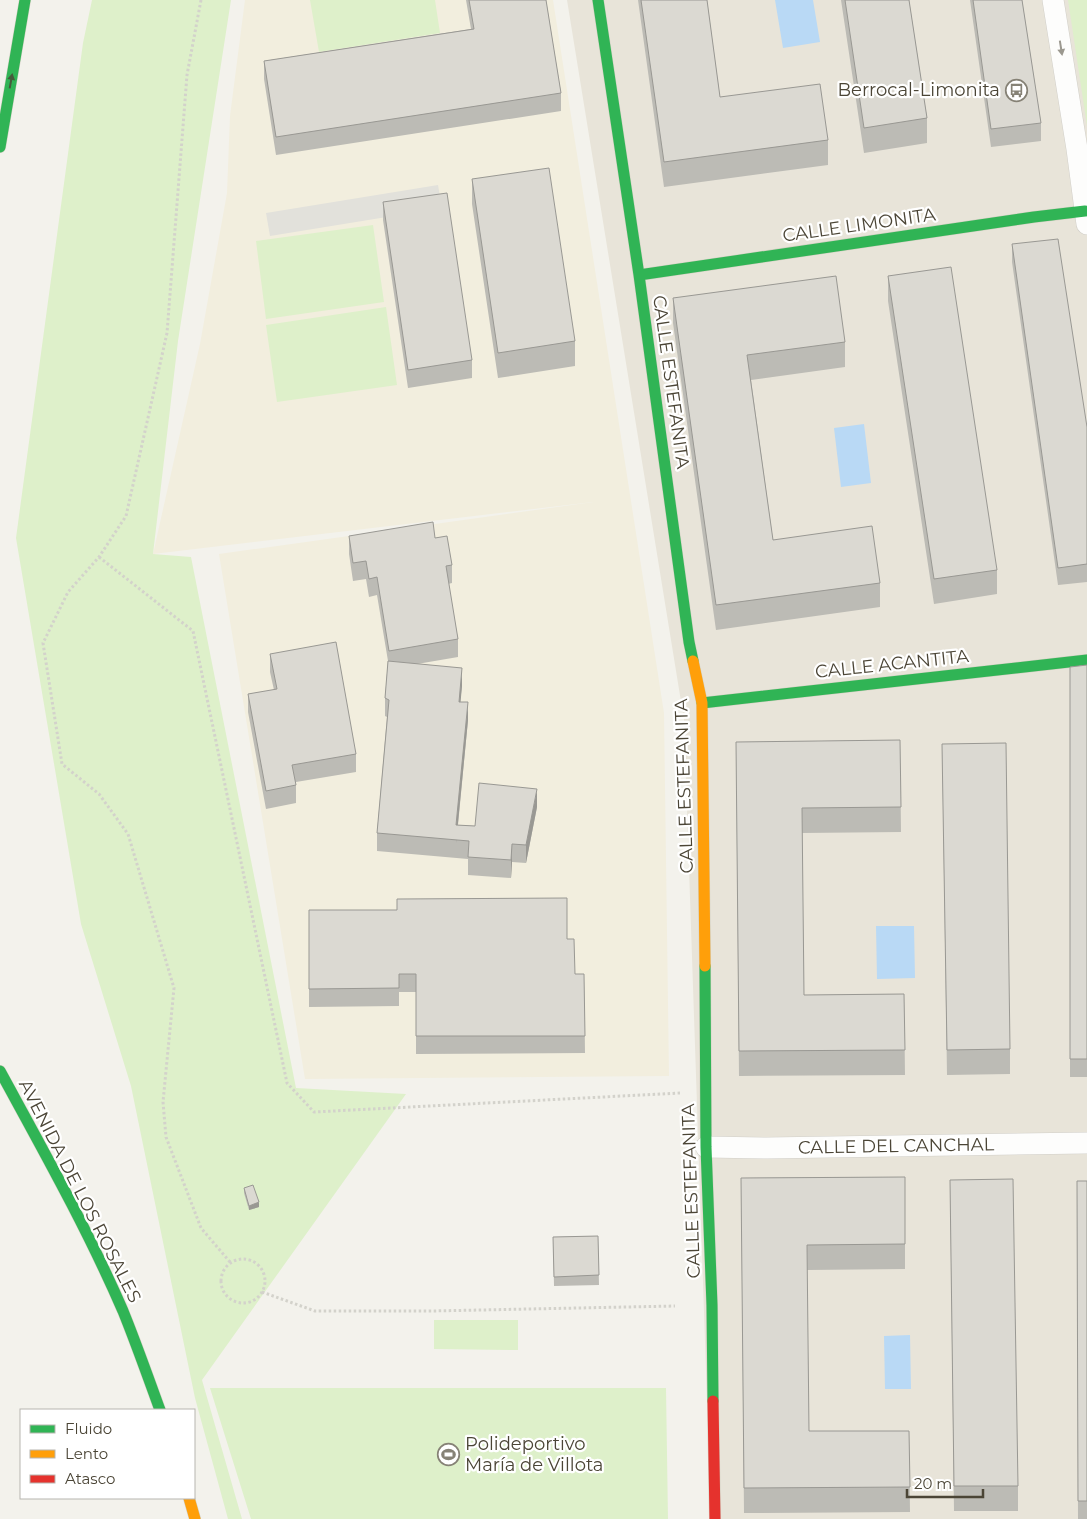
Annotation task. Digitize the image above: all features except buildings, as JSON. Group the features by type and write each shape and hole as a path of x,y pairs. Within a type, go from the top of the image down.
{"main road":[{"path":"0,147 25,0"},
{"name":"CALLE ESTEFANITA","path":"598,0 639,275 689,642 702,703 706,1147 712,1305 715,1519"},
{"name":"CALLE LIMONITA","path":"639,275 1034,217 1086,218"},
{"name":"CALLE ACANTITA","path":"702,703 1087,660"},
{"name":"AVENIDA DE LOS ROSALES","path":"0,1072 38,1139 93,1247 137,1345 160,1409"},
{"path":"189,1499 195,1519"}],"street":[{"path":"1053,0 1086,218"},
{"name":"CALLE DEL CANCHAL","path":"706,1147 767,1148 1087,1142"}],"path":[{"path":"200,0 187,75 166,333 126,516 99,556 68,592 43,643 62,764 99,794 128,834 174,988 163,1102 166,1138 201,1228 230,1262"},
{"path":"99,556 193,631 287,1083 314,1112 706,1092"},
{"path":"243,1258 256,1263 265,1276 262,1292 250,1302 238,1302 227,1296 221,1286 222,1273 230,1262 243,1258"},
{"path":"262,1292 316,1311 432,1311 675,1306"}],"shaded area":[{"path":"245,0 553,0 664,713 669,1076 305,1079 219,554 593,502 153,554 200,344 227,193 230,116"},
{"path":"567,0 1087,0 1087,1519 711,1519 684,720"},
{"path":"438,185 442,208 270,236 266,213"}],"green space":[{"path":"92,0 231,0 178,341 153,554 191,557 296,1088 406,1094 202,1380 242,1519 228,1519 195,1398 131,1086 81,924 16,538 83,43"},
{"path":"310,0 435,0 440,33 319,52"},
{"path":"1068,0 1087,0 1087,126"},
{"path":"373,225 384,302 266,319 256,241"},
{"path":"386,307 397,385 277,402 266,325"},
{"path":"434,1320 518,1320 518,1350 434,1349"},
{"name":"Polideportivo María de Villota","path":"210,1388 666,1388 668,1519 251,1519"}],"water":[{"path":"775,0 813,0 820,42 783,48"},
{"path":"864,424 871,483 841,487 834,428"},
{"path":"876,926 914,926 915,978 877,979"},
{"path":"910,1335 911,1389 885,1389 884,1336"}],"traffic: fast":[{"path":"0,147 25,0"},
{"path":"598,0 693,661"},
{"path":"639,275 1085,211"},
{"path":"702,703 1087,660"},
{"path":"705,966 706,1147 712,1305 713,1401"},
{"path":"0,1071 95,1250 128,1323 160,1409"}],"traffic: slow":[{"path":"693,661 702,703 705,966"},
{"path":"189,1499 195,1519"}],"traffic: jam":[{"path":"713,1401 715,1519"}],"place":[{"name":"Berrocal-Limonita","path":"1016,90"},
{"name":"Polideportivo María de Villota","path":"449,1454"}]}
